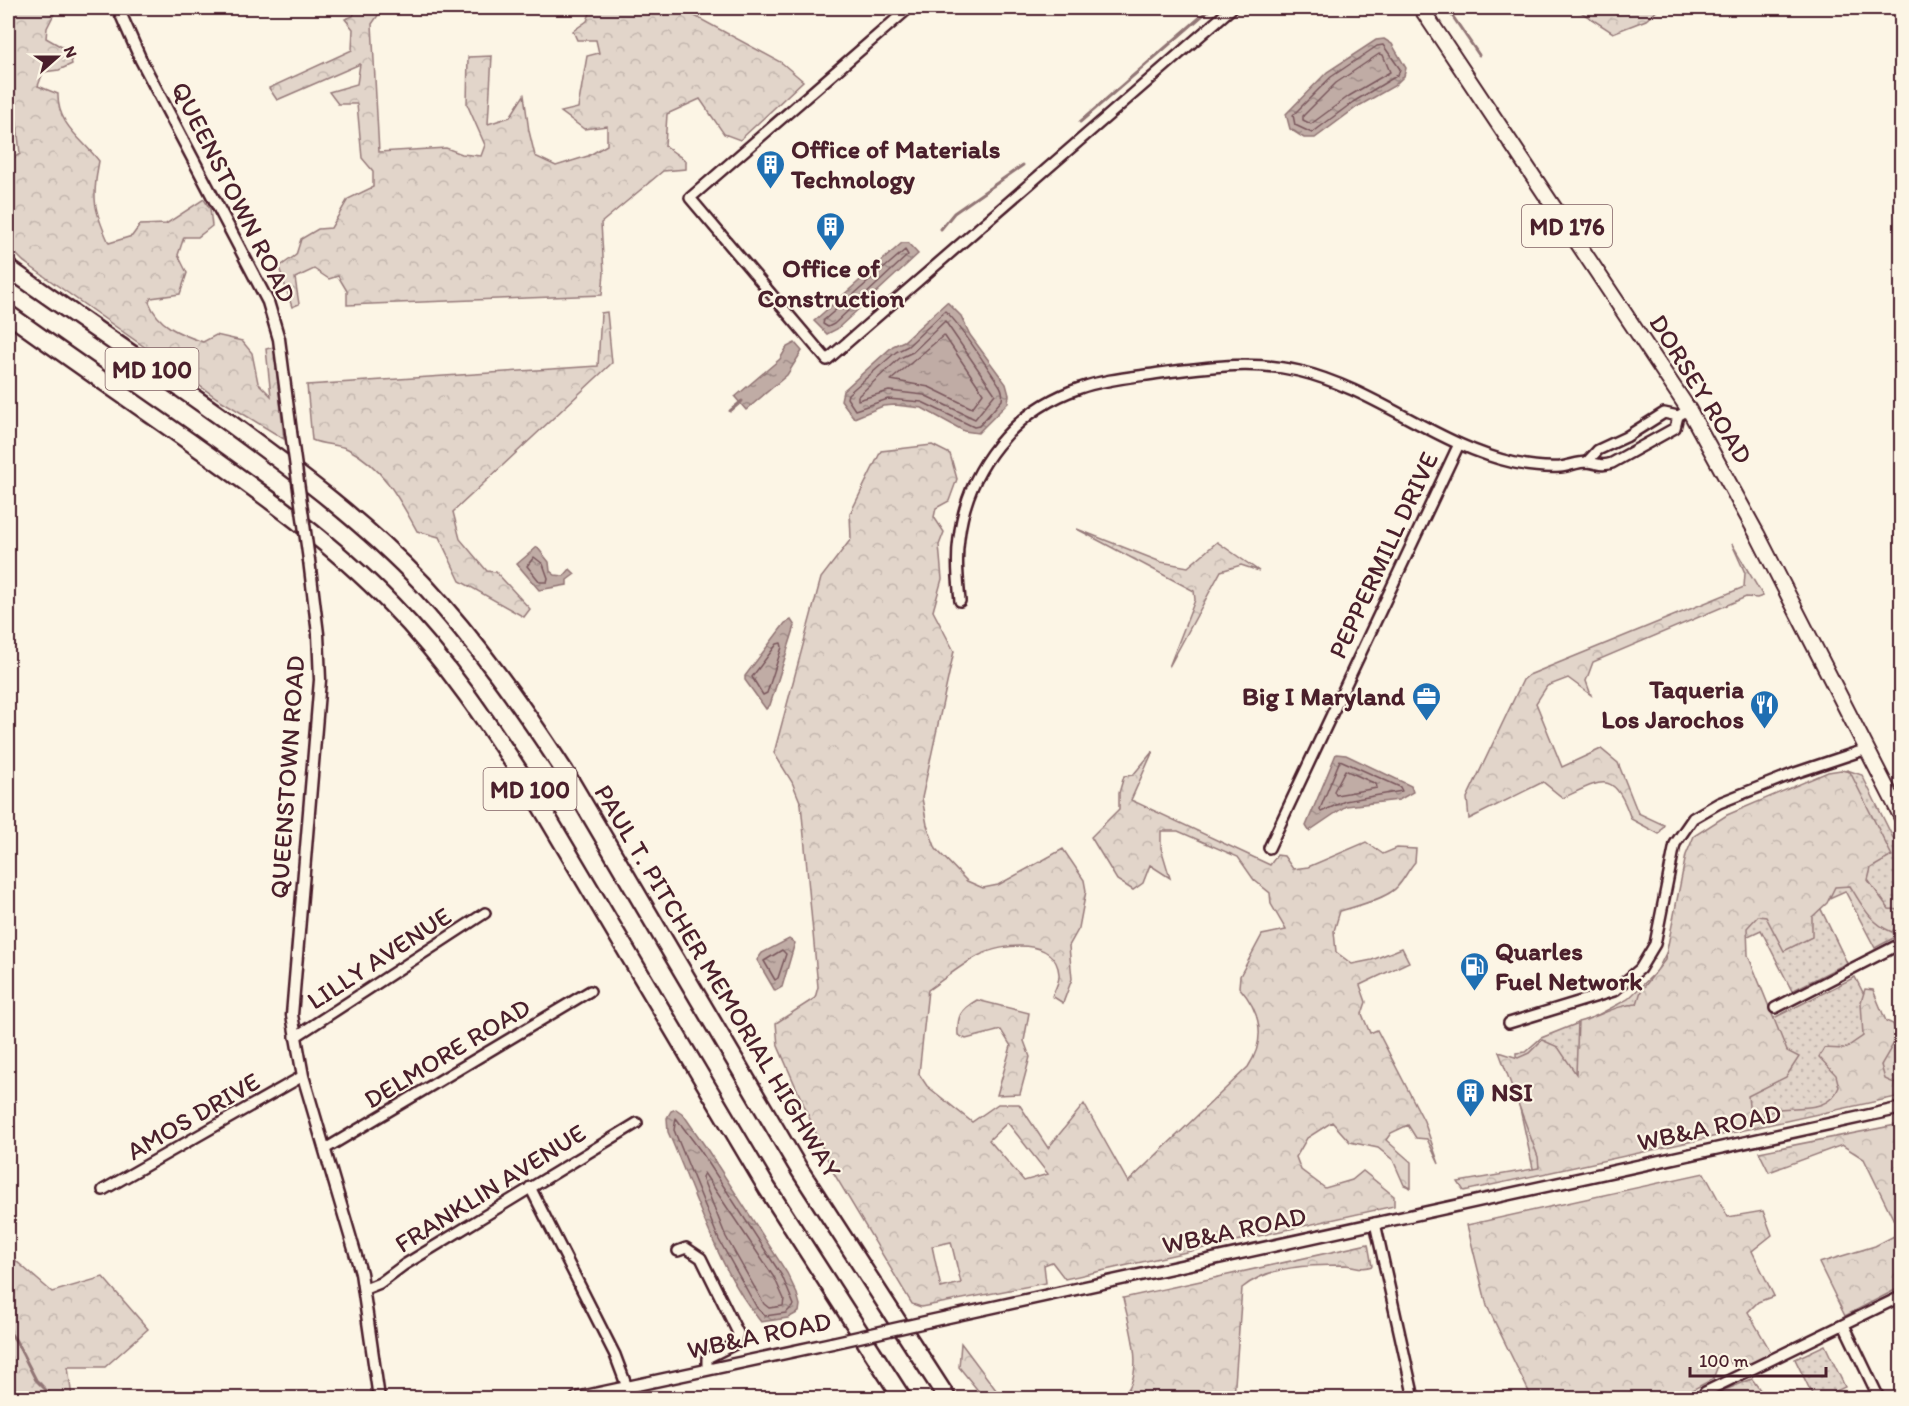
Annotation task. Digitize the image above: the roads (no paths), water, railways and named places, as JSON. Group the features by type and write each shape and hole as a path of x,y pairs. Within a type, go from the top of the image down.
{"highway":[{"name":"PAUL T. PITCHER MEMORIAL HIGHWAY","path":"8,268 221,417 336,504 379,541 459,624 509,689 565,772 799,1169 875,1290 947,1398"},
{"name":"MD 100","path":"8,314 261,492 306,527 391,603 429,645 484,717 533,793 767,1188 902,1398"}],"main road":[{"name":"DORSEY ROAD","path":"1421,8 1683,413 1752,525 1902,818"}],"street":[{"name":"QUEENSTOWN ROAD","path":"118,8 141,60 268,302 279,339 318,634 320,680 292,995 295,1038 303,1076 365,1289 379,1398"},
{"path":"909,8 690,198 827,360 1232,8"},
{"path":"960,601 957,553 961,523 972,490 985,462 1005,435 1032,412 1082,387 1220,365 1253,365 1288,369 1345,388 1459,444 1489,456 1526,465 1559,467 1587,462 1602,467 1624,459 1675,428 1683,413 1664,413 1626,437 1598,450 1587,462"},
{"name":"PEPPERMILL DRIVE","path":"1269,848 1459,444"},
{"path":"1509,1023 1614,991 1640,969 1655,944 1674,846 1693,818 1719,803 1784,777 1867,749"},
{"name":"LILLY AVENUE","path":"295,1038 486,913"},
{"path":"1775,1008 1902,943"},
{"name":"DELMORE ROAD","path":"325,1149 590,991"},
{"name":"AMOS DRIVE","path":"102,1190 303,1076"},
{"name":"WB&A ROAD","path":"576,1398 1902,1108"},
{"name":"FRANKLIN AVENUE","path":"365,1289 380,1283 530,1187 637,1123"},
{"path":"530,1187 615,1355 627,1387"},
{"path":"1375,1223 1414,1398"},
{"path":"678,1251 686,1248 701,1258 738,1334 735,1344 706,1358 706,1369"},
{"path":"1705,1392 1902,1296"},
{"path":"1844,1325 1879,1398"}],"water":[{"path":"1384,39 1392,44 1406,68 1404,76 1394,86 1357,107 1315,138 1304,138 1290,129 1286,114 1327,72 1376,40"},
{"path":"902,243 908,243 918,254 837,329 827,334 814,321"},
{"path":"947,302 961,316 970,335 1006,384 1009,395 1008,403 978,433 964,431 922,408 883,406 854,418 841,400 843,391"},
{"path":"795,343 802,351 787,375 746,410 735,397 780,359 787,347"},
{"path":"537,547 549,562 550,571 555,575 564,576 570,569 575,574 567,580 567,585 539,590 517,564"},
{"path":"791,620 795,626 770,705 766,709 745,680 745,676 785,623"},
{"path":"1336,754 1346,755 1411,786 1413,792 1399,800 1346,806 1309,831 1306,826"},
{"path":"789,939 795,943 782,987 775,991 757,960 762,953"},
{"path":"676,1109 683,1114 705,1146 787,1273 797,1294 799,1312 788,1318 761,1322 732,1279 708,1230 668,1132 667,1118 671,1111"}],"waterway":[{"path":"1080,122 1211,8"},
{"path":"1447,8 1479,55"},
{"path":"941,229 954,213 1023,165"},
{"path":"730,411 742,401"},
{"path":"8,1330 36,1380 54,1398"}],"place":[{"name":"Office of Materials Technology","path":"770,190"},
{"name":"Office of Construction","path":"831,252"},
{"name":"Big I Maryland","path":"1426,722"},
{"name":"Taqueria Los Jarochos","path":"1765,730"},
{"name":"Quarles Fuel Network","path":"1474,992"},
{"name":"NSI","path":"1470,1118"}]}
